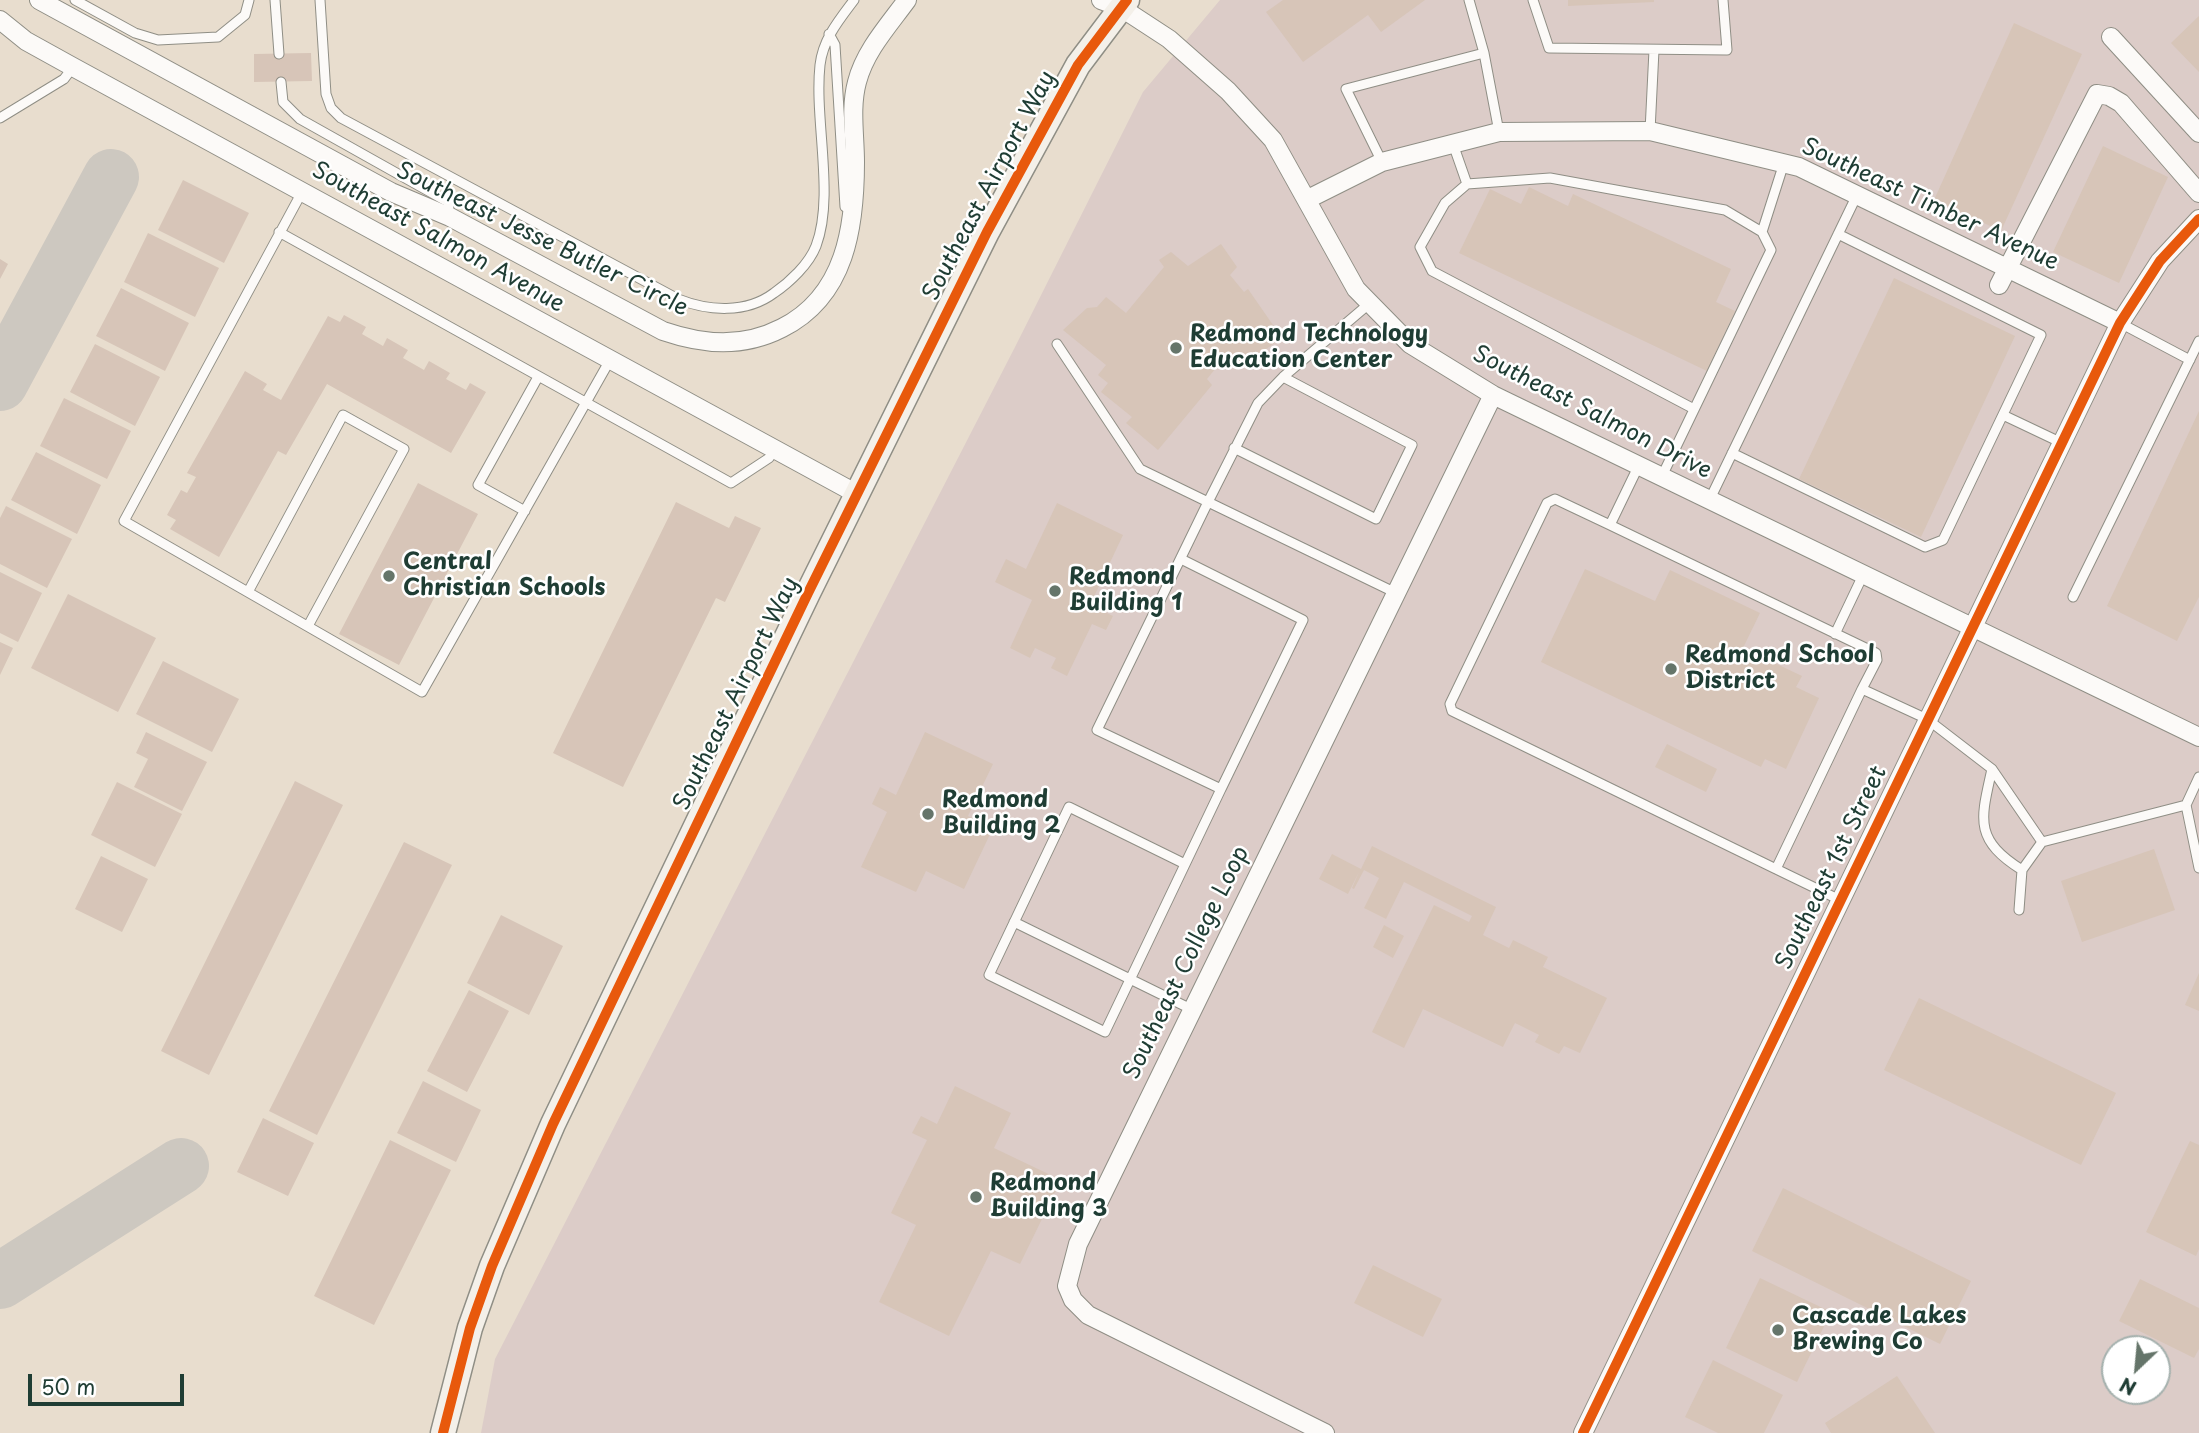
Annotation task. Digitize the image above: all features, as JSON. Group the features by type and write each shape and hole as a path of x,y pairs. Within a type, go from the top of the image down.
{"main road":[{"name":"Southeast Airport Way","path":"443,1433 470,1328 492,1266 548,1135 856,494 1011,186 1116,2"}],"street":[{"name":"Southeast Jesse Butler Circle","path":"39,0 379,186 450,217 663,331 692,340 721,344 756,339 773,333 811,307 841,264 852,220 853,105 857,80 867,55 907,0"},
{"name":"Southeast Salmon Drive","path":"1116,2 1169,39 1228,91 1273,140 1308,199 1324,236 1356,289 1409,344 1493,395 1973,625 2199,737"},
{"name":"Southeast Salmon Avenue","path":"0,20 26,41 856,494"},
{"path":"2111,37 2199,133"},
{"path":"1999,285 2097,94 2121,103 2199,193"},
{"name":"Southeast Timber Avenue","path":"1308,199 1382,162 1499,132 1650,131 1799,167 2120,323"},
{"name":"Southeast 1st Street","path":"1589,1431 1840,900 2120,323 2160,261 2199,219"},
{"name":"Southeast College Loop","path":"1325,1433 1088,1315 1073,1300 1067,1286 1078,1244 1493,395"}],"lane":[{"path":"75,0 135,33 158,40 218,37 245,15 250,0"},
{"path":"275,0 279,54"},
{"path":"320,0 326,94 331,108 341,118 667,293 702,308 748,306 769,297 787,284 816,248 823,212 818,125 820,63 829,34 854,0"},
{"path":"1469,0 1484,53 1499,132"},
{"path":"1533,0 1549,48 1727,50 1723,0"},
{"path":"829,34 835,45 846,213 852,220"},
{"path":"1650,131 1654,50"},
{"path":"1382,162 1346,89 1484,53"},
{"path":"0,105 3,116 64,79 73,67"},
{"path":"281,82 284,102 300,119 448,202 450,217"},
{"path":"1452,144 1467,184"},
{"path":"1762,232 1784,163"},
{"path":"1662,476 1771,250 1762,232 1725,211 1550,178 1467,184 1445,203 1420,247 1432,271 1694,409"},
{"path":"302,192 124,521 422,692 610,360"},
{"path":"1710,499 1857,195"},
{"path":"279,232 586,405 732,483 769,458 775,449"},
{"path":"1732,453 1925,547 1943,540 2041,335 1838,234"},
{"path":"1221,789 1097,730 1258,403 1283,377 1370,303"},
{"path":"2120,323 2190,360"},
{"path":"2073,597 2199,341"},
{"path":"1058,344 1140,469 1395,593"},
{"path":"525,510 478,485 538,377"},
{"path":"1234,448 1376,520 1412,445 1283,377"},
{"path":"248,592 343,415 404,449 308,626"},
{"path":"2003,415 2062,443"},
{"path":"1610,525 1639,465"},
{"path":"1776,869 1877,660 1876,653 1555,499 1547,503 1450,704 1452,711 1776,869 1840,900"},
{"path":"1181,559 1303,620 1105,1032 989,975 1069,807 1185,864"},
{"path":"1835,634 1864,573"},
{"path":"1862,689 1927,719 1992,769 2042,842"},
{"path":"1992,769 1981,820 1998,855 2022,870"},
{"path":"2199,777 2186,805 2199,868"},
{"path":"2019,910 2022,870 2042,842 2186,805"},
{"path":"1014,922 1191,1009"}],"shaded area":[{"path":"1220,0 2199,0 2199,1433 481,1433 495,1359 1014,349 1143,92"}],"building":[{"path":"1283,0 1425,0 1381,32 1368,15 1303,62 1266,12"},
{"path":"1568,0 1654,0 1654,2 1568,6"},
{"path":"2199,16 2199,72 2171,43"},
{"path":"2014,23 2082,54 2001,231 1934,200"},
{"path":"311,53 312,81 254,82 254,54"},
{"path":"2103,146 2168,177 2119,283 2053,252"},
{"path":"183,180 249,213 224,263 158,230"},
{"path":"1529,187 1568,206 1573,194 1731,269 1716,302 1735,311 1707,371 1459,253 1490,189 1521,204"},
{"path":"148,233 219,268 195,317 124,282"},
{"name":"Redmond Technology Education Center","path":"1221,244 1237,267 1230,275 1244,292 1248,289 1282,338 1237,369 1224,358 1207,379 1212,385 1158,450 1126,423 1132,417 1101,392 1108,383 1098,375 1106,365 1063,330 1087,308 1097,307 1106,297 1126,313 1164,267 1159,260 1171,252 1188,266"},
{"path":"0,259 8,264 0,279"},
{"path":"1894,278 2015,336 1921,537 1799,479"},
{"path":"121,288 189,323 165,371 96,336"},
{"path":"344,315 366,327 362,334 383,346 387,338 408,350 403,358 424,370 429,361 450,373 446,379 466,390 470,383 486,392 451,453 327,384 286,455 278,451 219,557 170,529 176,520 167,515 181,490 187,493 196,477 187,473 245,371 267,384 263,390 281,400 328,316 340,322"},
{"path":"95,344 160,377 135,426 70,392"},
{"path":"64,398 131,431 107,479 40,446"},
{"path":"2199,411 2199,597 2177,641 2107,606"},
{"path":"36,452 101,485 77,534 11,500"},
{"path":"418,483 478,514 399,665 339,634"},
{"path":"676,502 729,528 735,516 761,528 725,602 716,598 623,787 553,753"},
{"name":"Redmond Building 1","path":"1057,503 1123,535 1090,605 1113,616 1106,630 1092,624 1067,676 1051,668 1056,658 1035,648 1030,658 1010,648 1032,600 995,582 1006,559 1026,569"},
{"path":"6,506 72,539 47,588 0,564 0,518"},
{"name":"Redmond School District","path":"1585,569 1655,601 1670,570 1760,613 1743,648 1802,676 1796,687 1819,698 1786,769 1765,759 1761,767 1541,662"},
{"path":"0,572 42,593 18,642 0,633"},
{"path":"68,594 156,638 118,712 31,668"},
{"path":"0,642 13,648 0,675"},
{"path":"163,661 239,699 212,752 136,714"},
{"path":"146,732 207,762 182,811 134,787 148,759 136,753"},
{"name":"Redmond Building 2","path":"925,732 993,764 968,816 993,828 964,889 926,871 916,892 861,867 887,812 872,804 880,787 896,795"},
{"path":"1667,744 1717,769 1706,792 1655,767"},
{"path":"295,781 343,805 209,1075 161,1051"},
{"path":"117,782 182,814 155,867 91,835"},
{"path":"404,842 452,865 317,1135 269,1111"},
{"path":"1372,846 1496,907 1483,935 1509,948 1513,940 1548,957 1543,967 1607,998 1580,1053 1564,1046 1559,1054 1535,1042 1539,1035 1515,1023 1503,1047 1423,1009 1404,1048 1372,1032 1434,905 1469,922 1472,916 1404,882 1386,919 1364,908 1379,878 1364,870 1354,889 1352,888 1359,872 1348,894 1319,879 1332,854 1361,869"},
{"path":"2154,849 2175,910 2082,942 2061,881"},
{"path":"101,856 148,879 122,932 75,909"},
{"path":"501,915 563,946 529,1015 467,983"},
{"path":"1384,925 1404,936 1393,958 1373,947"},
{"path":"2199,973 2199,1011 2185,1005"},
{"path":"469,990 509,1011 467,1092 427,1071"},
{"path":"1919,998 2116,1093 2081,1165 1884,1070"},
{"path":"423,1081 481,1110 456,1162 397,1133"},
{"name":"Redmond Building 3","path":"955,1086 1011,1113 994,1148 1061,1180 1020,1264 991,1251 949,1336 879,1302 916,1225 891,1213 927,1140 912,1133 921,1116 937,1124"},
{"path":"263,1118 314,1143 288,1196 237,1172"},
{"path":"390,1140 451,1170 374,1325 314,1296"},
{"path":"2190,1141 2199,1145 2199,1249 2196,1256 2146,1232"},
{"path":"1783,1188 1971,1281 1940,1344 1752,1251"},
{"path":"1373,1265 1442,1299 1423,1337 1354,1303"},
{"name":"Cascade Lakes Brewing Co","path":"1760,1278 1831,1312 1797,1382 1726,1348"},
{"path":"2140,1279 2199,1308 2199,1349 2194,1358 2171,1347 2171,1335 2147,1335 2119,1321"},
{"path":"1713,1360 1783,1395 1764,1433 1718,1433 1685,1417"},
{"path":"1897,1376 1935,1433 1831,1433 1825,1423"}],"taxiway":[{"path":"0,383 111,177"},
{"path":"0,1281 181,1166"}],"cycle path":[{"path":"443,1433 470,1328 492,1266 553,1124 808,593 987,232 1078,65 1127,0"},
{"path":"1583,1433 2120,323 2160,261 2199,219"}],"place":[{"name":"Redmond Technology Education Center","path":"1176,348"},
{"name":"Central Christian Schools","path":"389,576"},
{"name":"Redmond Building 1","path":"1055,591"},
{"name":"Redmond School District","path":"1671,669"},
{"name":"Redmond Building 2","path":"928,814"},
{"name":"Redmond Building 3","path":"976,1197"},
{"name":"Cascade Lakes Brewing Co","path":"1778,1330"}]}
